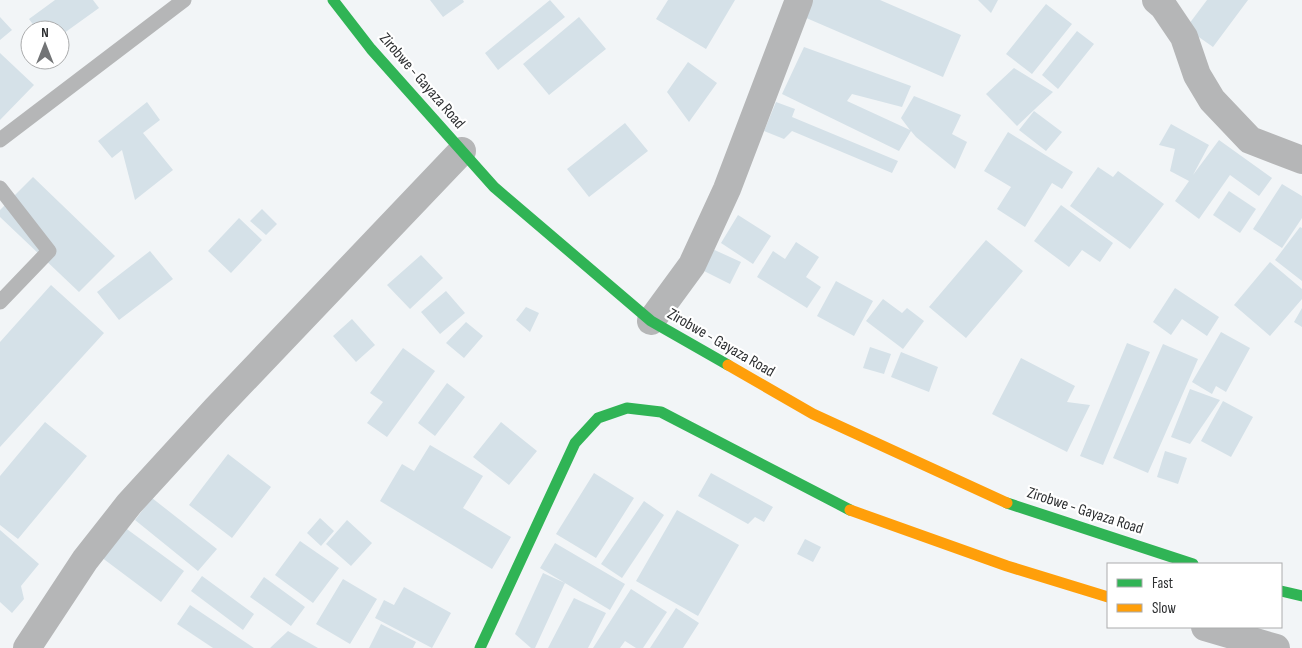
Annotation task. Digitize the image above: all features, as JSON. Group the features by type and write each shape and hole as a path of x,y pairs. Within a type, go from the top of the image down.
{"street":[{"name":"Zirobwe - Gayaza Road","path":"333,0 372,49 494,186 651,321 813,414 998,500 1190,563"},
{"path":"651,321 692,265 727,189 799,0"},
{"path":"1156,0 1163,6 1184,37 1197,75 1212,100 1250,140 1302,160"},
{"path":"27,648 85,560 129,504 216,409 462,151"},
{"path":"480,648 575,443 598,418 627,408 661,412 856,513 1008,566 1107,597"},
{"path":"1282,591 1302,596"},
{"path":"1208,628 1276,648"}],"lane":[{"path":"0,140 184,0"},
{"path":"0,188 49,251 0,302"}],"building":[{"path":"55,0 93,0 99,8 70,29 70,20 29,19"},
{"path":"430,0 463,0 464,2 443,17"},
{"path":"550,0 565,17 498,70 485,53"},
{"path":"668,0 735,0 706,49 656,19"},
{"path":"811,0 880,0 961,35 943,77 804,17"},
{"path":"978,0 998,0 991,13"},
{"path":"1207,0 1248,0 1213,47 1186,28"},
{"path":"1046,4 1072,24 1032,74 1006,54"},
{"path":"0,17 12,30 0,40"},
{"path":"579,17 606,49 549,95 523,64"},
{"path":"1077,31 1094,44 1058,89 1042,75"},
{"path":"804,47 911,86 902,107 852,94 847,101 910,130 901,118 914,96 961,115 952,134 967,142 955,169 911,131 899,151 782,94"},
{"path":"0,53 34,85 0,120"},
{"path":"688,62 717,83 689,122 667,92"},
{"path":"1014,68 1053,92 1017,126 986,94"},
{"path":"147,102 160,120 143,133 173,170 135,200 122,150 112,158 98,141"},
{"path":"776,102 795,109 792,117 898,161 892,173 792,131 784,139 764,131"},
{"path":"1034,111 1062,132 1046,151 1019,130"},
{"path":"625,123 648,151 589,197 567,169"},
{"path":"1171,124 1209,145 1193,175 1219,140 1272,178 1259,196 1230,175 1199,219 1175,201 1189,181 1170,171 1175,149 1159,145"},
{"path":"1008,132 1073,172 1062,189 1052,183 1025,227 997,209 1011,187 984,171"},
{"path":"1098,167 1113,177 1118,171 1164,204 1130,249 1070,206"},
{"path":"33,177 115,256 79,292 0,217 0,210"},
{"path":"1282,184 1302,196 1302,218 1282,248 1253,229"},
{"path":"1229,191 1256,209 1240,233 1213,215"},
{"path":"1061,205 1113,243 1100,262 1082,250 1069,267 1034,241"},
{"path":"262,209 277,224 266,235 250,221"},
{"path":"738,215 771,236 753,264 721,243"},
{"path":"239,218 262,240 231,273 208,251"},
{"path":"1300,227 1302,228 1302,281 1275,260"},
{"path":"986,240 1023,271 966,338 929,307"},
{"path":"796,242 819,257 806,277 821,287 807,308 757,277 773,251 785,259"},
{"path":"708,247 741,262 730,284 698,268"},
{"path":"150,251 173,279 119,320 97,292"},
{"path":"421,255 443,278 410,309 387,285"},
{"path":"1270,262 1302,289 1302,299 1270,336 1234,305"},
{"path":"836,281 873,301 854,336 817,316"},
{"path":"51,285 104,333 0,447 0,342"},
{"path":"1175,288 1219,317 1207,336 1182,319 1171,335 1153,322"},
{"path":"446,291 465,313 440,334 421,312"},
{"path":"883,299 902,313 907,308 924,321 903,349 866,321"},
{"path":"526,307 539,313 530,332 516,320"},
{"path":"1302,308 1302,327 1294,322"},
{"path":"352,319 375,345 356,362 333,336"},
{"path":"466,322 483,336 464,358 446,343"},
{"path":"1221,332 1250,348 1226,392 1216,386 1212,394 1192,382"},
{"path":"1127,343 1150,352 1103,465 1080,456"},
{"path":"1163,344 1198,359 1148,473 1113,458"},
{"path":"870,347 891,354 884,374 863,368"},
{"path":"403,348 435,371 387,437 367,423 383,402 370,393"},
{"path":"901,352 938,367 929,392 891,377"},
{"path":"1021,358 1075,386 1067,402 1090,405 1067,452 992,414"},
{"path":"447,383 465,397 435,436 418,423"},
{"path":"1190,389 1220,400 1190,444 1171,437"},
{"path":"1223,401 1253,417 1231,457 1201,441"},
{"path":"45,422 87,456 18,539 0,525 0,476"},
{"path":"501,422 537,451 509,485 473,457"},
{"path":"430,445 483,476 463,508 511,537 492,569 380,501 402,464 414,471"},
{"path":"1165,451 1187,458 1178,484 1157,477"},
{"path":"228,454 271,487 232,538 189,505"},
{"path":"594,473 634,498 596,558 556,534"},
{"path":"711,473 773,507 764,522 755,517 748,524 698,496"},
{"path":"152,498 217,549 198,571 135,520"},
{"path":"644,501 664,515 622,578 601,564"},
{"path":"677,510 739,545 698,616 636,581"},
{"path":"320,518 334,531 321,546 307,533"},
{"path":"347,520 372,543 351,566 326,544"},
{"path":"120,524 184,571 161,602 97,554"},
{"path":"0,530 39,564 21,586 24,599 12,613 0,602"},
{"path":"805,539 821,547 813,562 797,554"},
{"path":"300,541 339,568 313,603 275,575"},
{"path":"555,543 625,584 610,610 540,568"},
{"path":"543,573 565,583 535,648 531,648 515,634"},
{"path":"202,576 254,614 243,630 191,591"},
{"path":"264,577 305,607 291,626 250,597"},
{"path":"343,579 377,599 350,644 316,624"},
{"path":"404,587 451,613 432,648 375,618 384,600 394,605"},
{"path":"631,589 667,612 643,648 636,648 625,641 620,648 593,648"},
{"path":"574,598 606,613 588,648 548,648"},
{"path":"190,605 254,648 213,648 177,624"},
{"path":"676,608 699,623 683,648 650,648"},
{"path":"381,624 416,642 413,648 369,648"},
{"path":"288,631 318,648 270,648"}],"traffic: fast":[{"path":"333,0 371,49 494,187 651,321 728,365"},
{"path":"480,648 575,443 598,418 627,408 661,412 850,510"},
{"path":"1007,503 1190,563"},
{"path":"1282,591 1302,596"}],"traffic: slow":[{"path":"728,365 813,414 1007,503"},
{"path":"850,510 1007,566 1107,597"}]}
